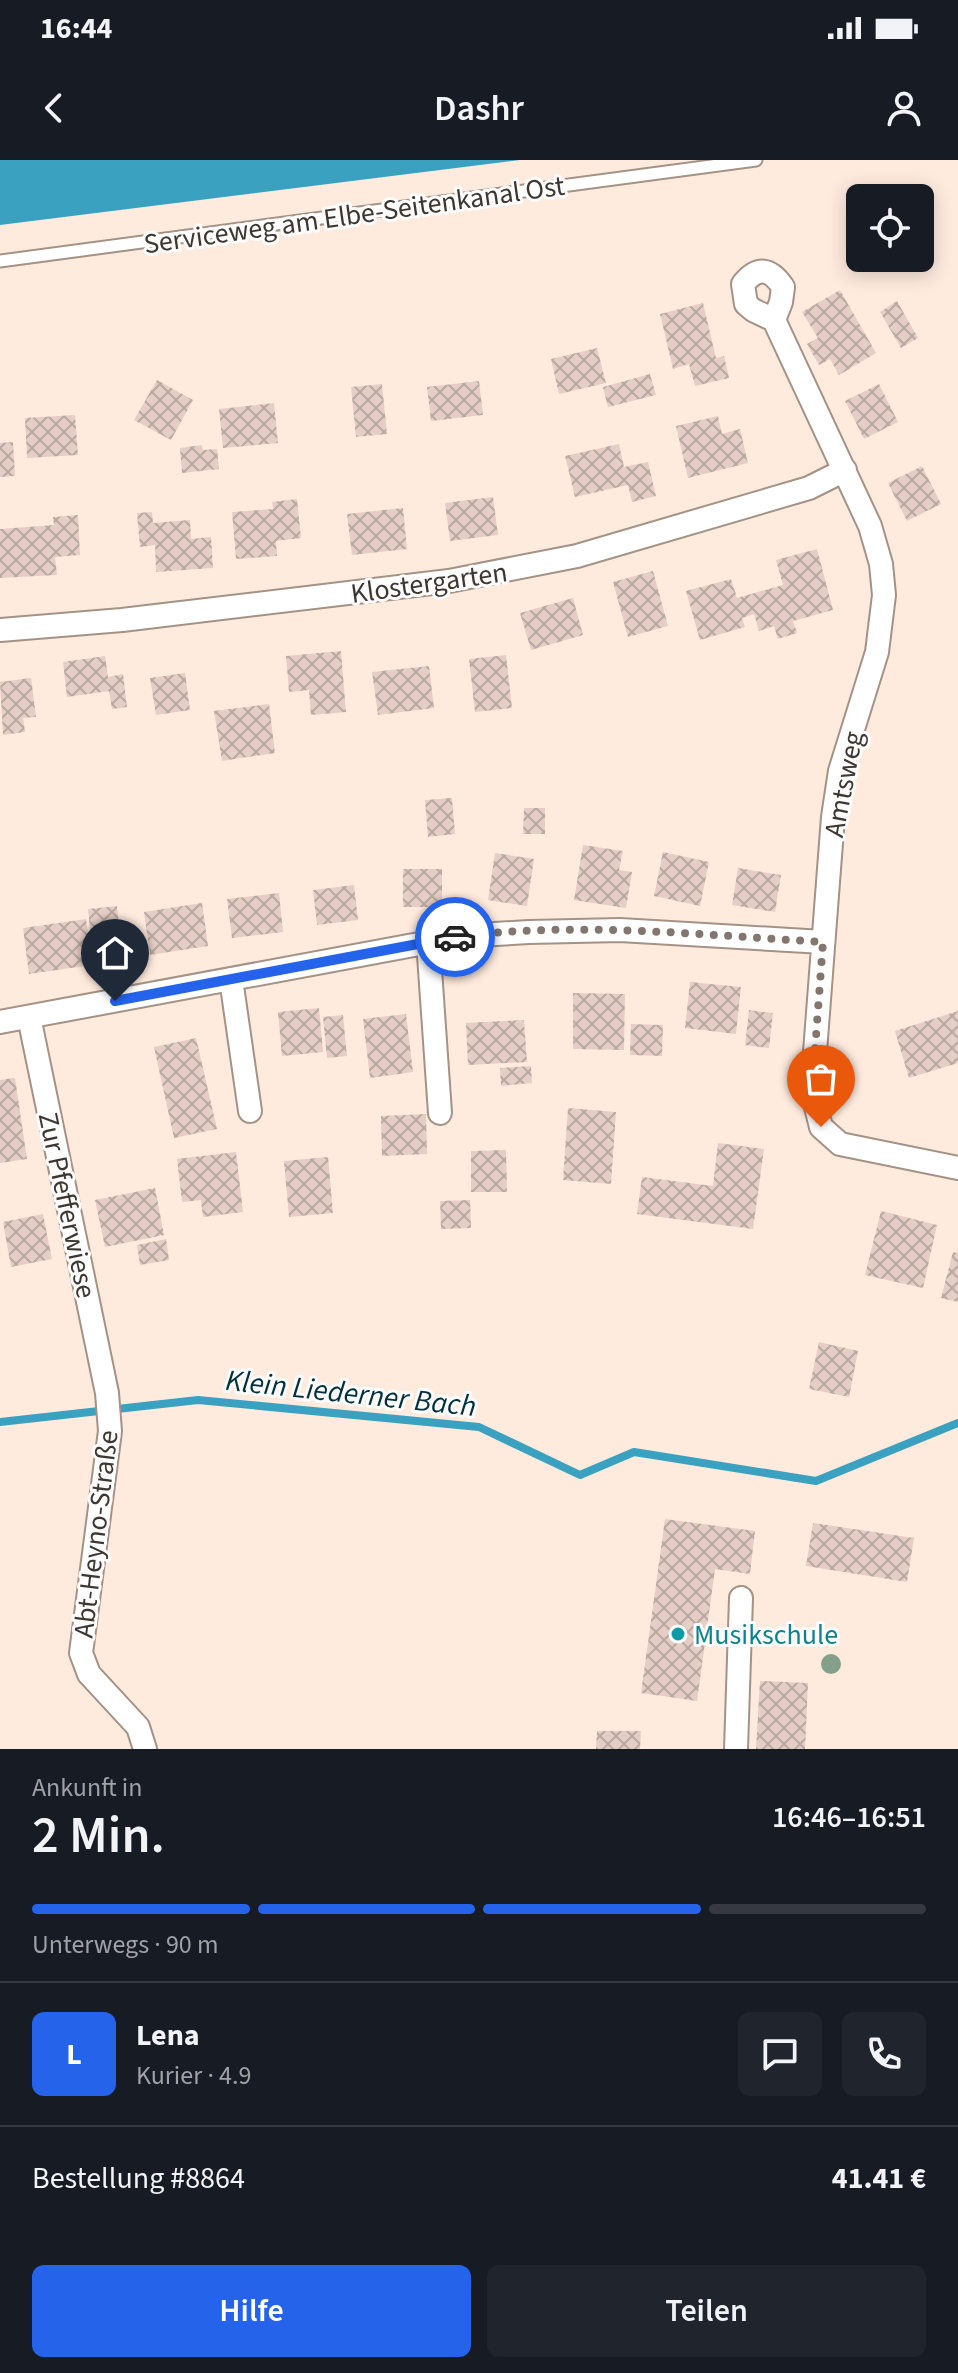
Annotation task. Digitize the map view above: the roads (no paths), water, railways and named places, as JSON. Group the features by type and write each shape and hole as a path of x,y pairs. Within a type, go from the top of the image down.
{"street":[{"name":"Amtsweg","path":"774,320 870,526 881,564 884,595 877,652 840,771 833,817 812,1091 821,1127 840,1144 958,1168"},
{"name":"Klostergarten","path":"0,630 122,620 324,597 449,581 547,563 809,488 845,470"},
{"path":"0,1022 428,941 529,932 620,930 823,942"},
{"path":"428,941 440,1113"},
{"path":"231,979 250,1111"},
{"name":"Zur Pfefferwiese","path":"29,1017 107,1393"},
{"name":"Abt-Heyno-Straße","path":"107,1393 110,1431 81,1653 89,1674 138,1727 145,1749"},
{"path":"736,1749 741,1598"}],"lane":[{"name":"Serviceweg am Elbe-Seitenkanal Ost","path":"0,261 756,160"}],"water":[{"path":"0,160 520,160 0,225"}],"waterway":[{"name":"Klein Liederner Bach","path":"0,1422 198,1400 479,1427 580,1475 634,1452 816,1481 958,1423"}],"place":[{"name":"Musikschule","path":"678,1634"}]}
